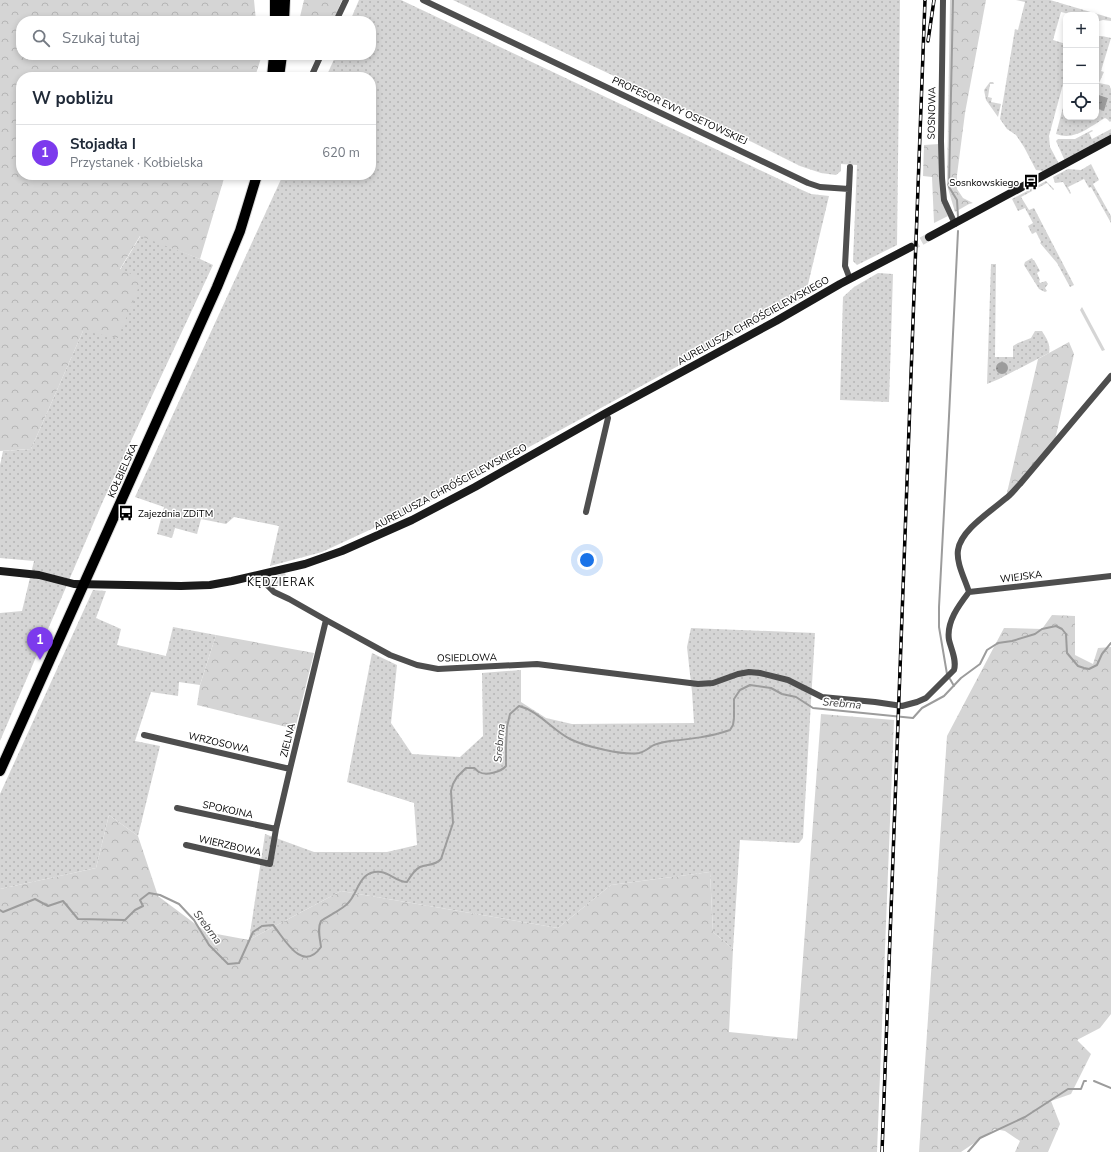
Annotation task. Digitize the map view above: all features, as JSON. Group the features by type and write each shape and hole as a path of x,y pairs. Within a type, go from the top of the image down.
{"main road":[{"path":"275,0 275,16"},
{"path":"284,16 285,0"},
{"path":"272,72 274,60"},
{"path":"280,72 281,60"},
{"name":"KOŁBIELSKA","path":"0,771 217,287 240,231 255,180"}],"street":[{"path":"338,16 346,0"},
{"name":"PROFESOR EWY OSETOWSKIEJ","path":"423,0 808,183 820,186 849,189"},
{"name":"SOSNOWA","path":"943,0 941,141 942,178 944,200 955,224"},
{"path":"313,72 319,60"},
{"path":"929,237 1111,139"},
{"path":"850,167 845,266 850,279"},
{"name":"AURELIUSZA CHRÓŚCIELEWSKIEGO","path":"0,571 39,575 84,585 168,587 195,586 263,575 304,564 342,551 412,520 850,279 911,247"},
{"path":"969,592 959,563 958,551 960,542 968,531 1020,484 1111,376"},
{"path":"586,512 608,418 606,413"},
{"name":"OSIEDLOWA","path":"263,575 270,589 390,655 417,665 438,669 537,664 698,684 713,683 738,674 749,672 760,673 788,680 822,697 906,706 926,698 954,670 955,664 948,630 961,603 969,592"},
{"name":"WIEJSKA","path":"969,592 1111,576"},
{"name":"ZIELNA","path":"270,864 276,829 326,620"},
{"name":"WRZOSOWA","path":"144,735 290,769"},
{"name":"SPOKOJNA","path":"177,808 276,829"},
{"name":"WIERZBOWA","path":"186,845 270,864"}],"green space":[{"path":"0,0 254,0 256,16 16,16 16,60 260,60 257,72 16,72 16,180 224,180 200,259 140,236 120,269 142,279 118,338 83,331 31,449 0,451"},
{"path":"304,0 342,0 335,16 300,16"},
{"path":"359,0 401,0 802,190 811,194 829,196 805,297 417,508 322,552 270,566 279,526 234,517 226,524 201,519 197,534 175,528 172,538 157,534 164,507 135,497 281,180 376,180 376,72 328,72 334,60 376,60 376,16 352,16"},
{"path":"453,0 900,0 897,245 857,265 853,261 857,165 841,164 841,171 836,175 821,173 800,166 722,127"},
{"path":"950,0 986,0 965,113 957,175 957,189 963,198 973,203 955,212 947,185"},
{"path":"1016,0 1050,0 1091,12 1061,12 1053,40 1063,43 1063,84 1049,136 1050,147 1058,162 1057,165 1044,171 1036,170 1016,135 1007,129 1000,119 1015,29 1018,30 1025,2"},
{"path":"1099,14 1111,18 1111,21 1099,21"},
{"path":"1099,36 1111,38 1101,71 1104,72 1099,83"},
{"path":"990,82 993,82 994,84 990,84 988,97 992,98 991,102 1001,104 998,117 986,100 984,90"},
{"path":"1099,83 1109,85 1111,89 1110,122 1105,118 1076,134 1063,136 1056,134 1063,107 1063,120 1099,120 1099,109 1104,110 1108,98 1099,95"},
{"path":"1111,129 1111,136 1065,161 1056,141 1058,139 1075,139 1092,130 1093,131 1089,133 1092,139"},
{"path":"939,144 942,200 948,216 934,223 932,177 923,176 924,145"},
{"path":"1091,164 1099,180 1093,184 1111,216 1111,223 1091,187 1089,188 1084,179 1068,187 1071,193 1070,194 1063,182 1055,183 1053,177 1068,169 1081,170"},
{"path":"1046,181 1054,189 1053,190 1047,183 1021,197 1029,210 1034,208 1074,285 1070,287 1057,263 1040,243 1041,242 1036,232 1032,234 1028,226 1033,223 1025,208 1018,211 1012,199"},
{"path":"141,235 213,265 103,501 0,741 0,613 22,611 34,561 0,558 0,465 3,451 31,449 83,331"},
{"path":"1032,258 1040,271 1037,273 1040,283 1046,281 1048,284 1045,288 1047,291 1045,292 1039,289 1024,265 1025,262"},
{"path":"991,264 996,264 995,357 1013,357 1013,346 1031,338 1035,331 1042,331 1048,341 1049,353 987,384"},
{"path":"878,273 893,274 889,402 840,400 843,297 854,287"},
{"path":"1082,307 1105,350 1102,351 1080,310"},
{"path":"1069,342 1074,354 1055,440 1006,497 1038,359"},
{"path":"285,573 286,577 278,587 275,588 271,584 272,578"},
{"path":"93,590 106,591 96,618 121,629 117,645 166,656 173,627 216,635 200,685 179,682 178,696 151,692 135,741 160,746 138,836 109,815 96,868 0,889 0,794"},
{"path":"1052,615 1075,616 1075,655 1093,664 1098,648 1111,647 1111,1014 1100,1028 1077,1040 1091,1054 1071,1094 1051,1101 1060,1124 1048,1152 1015,1152 1020,1141 1005,1131 995,1129 961,1152 919,1152 947,736 1004,628 1042,629"},
{"path":"691,628 815,633 803,838 799,843 740,840 733,949 713,932 710,872 611,885 558,928 341,891 249,940 265,834 314,852 387,852 417,845 414,803 347,782 372,653 397,665 391,723 412,754 460,757 483,736 482,673 521,670 521,702 546,718 572,724 694,723 687,647"},
{"path":"216,635 314,653 295,729 197,705 200,685"},
{"path":"821,714 894,720 877,1152 0,1152 0,889 96,868 109,815 138,836 158,896 206,932 249,940 341,891 558,928 611,885 710,872 713,932 733,949 729,1032 797,1039"}],"water":[{"path":"1099,95 1108,98 1104,111 1099,109"},
{"path":"1002,362 1006,364 1008,368 1006,372 1002,374 998,372 996,368 998,364"}],"waterway":[{"path":"953,0 949,187 957,200 958,217"},
{"path":"947,674 939,627 939,607 958,231"},
{"name":"Srebrna","path":"0,910 3,912 35,899 48,906 63,901 78,919 125,920 135,910 143,906 140,900 149,893 160,895 179,904 194,920 209,945 228,964 239,963 253,932 262,926 273,925 294,951 307,957 314,954 321,947 319,930 321,921 347,904 360,882 368,874 381,872 400,881 407,882 418,868 436,863 441,859 453,823 451,791 453,784 457,777 466,768 474,768 478,772 485,774 501,770 506,766 507,727 510,714 519,706 533,712 557,731 576,742 614,752 632,754 639,753 661,743 708,736 730,730 733,725 734,718 734,699 740,690 750,685 771,688 782,694 796,697 813,708 913,718 922,708 944,696 961,678 980,664 987,650 998,643 1012,641 1035,634 1042,629 1056,626 1062,629 1066,634 1067,653 1078,666 1089,669 1097,665 1102,654 1111,643"},
{"name":"Srebrna","path":"950,679 954,686"},
{"path":"968,1152 980,1138 1025,1117 1068,1089 1081,1089 1084,1081 1086,1081"},
{"path":"1094,1081 1111,1088"}],"tunnel":[{"path":"911,247 929,237"}],"railway":[{"path":"882,1152 925,0"},
{"path":"928,41 934,0"}],"place":[{"name":"Sosnkowskiego","path":"1031,182"},
{"name":"Zajezdnia ZDiTM","path":"126,513"},
{"name":"Stojadła I","path":"40,660"}],"district":[{"name":"KĘDZIERAK","path":"281,582"}]}
